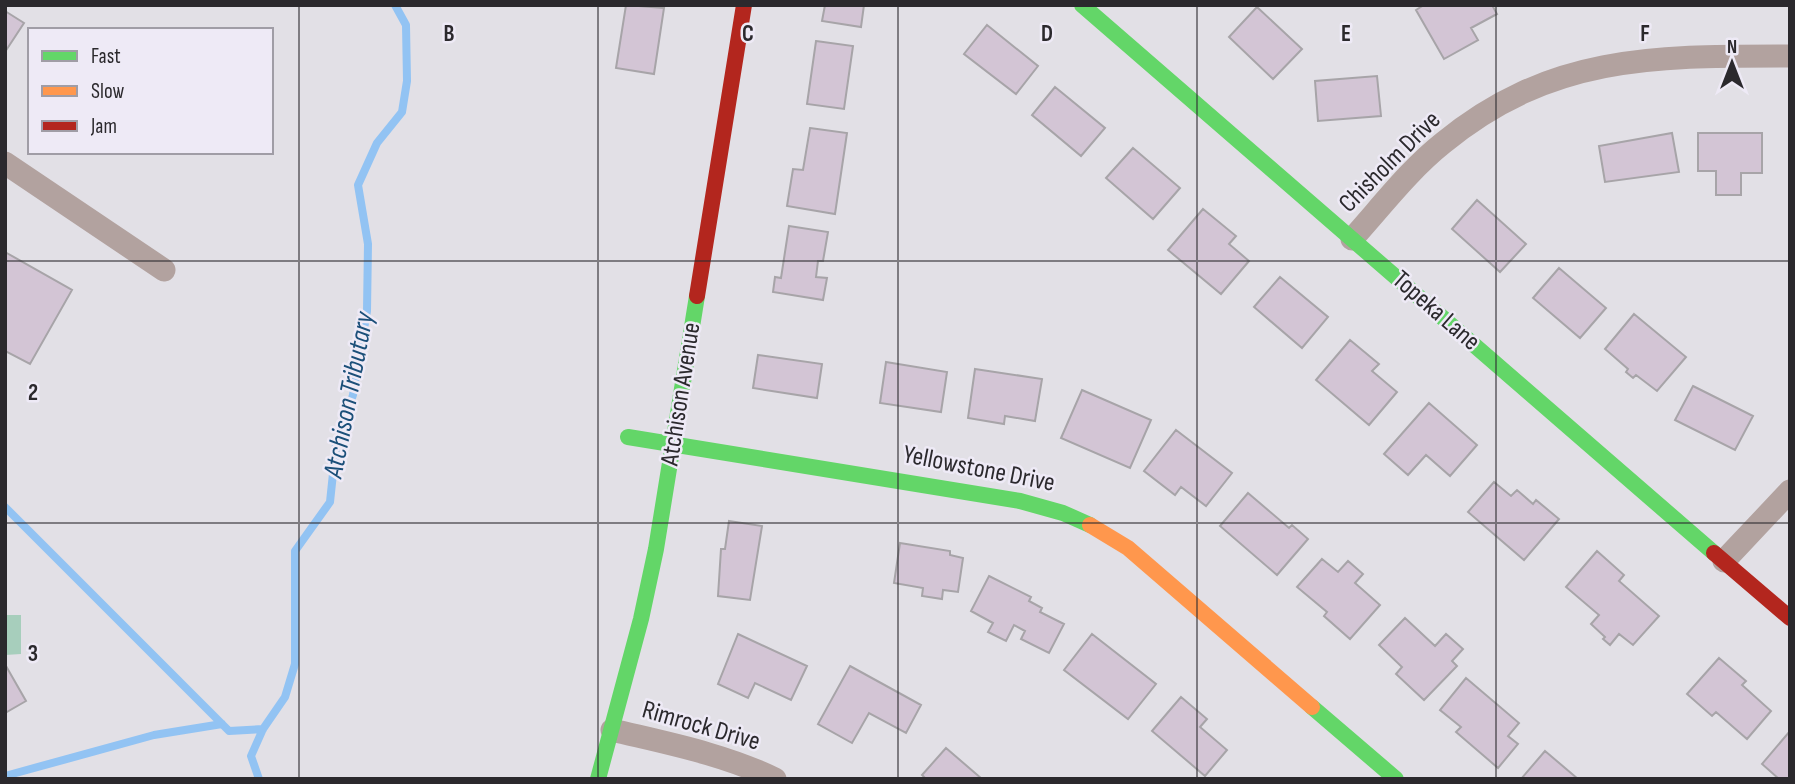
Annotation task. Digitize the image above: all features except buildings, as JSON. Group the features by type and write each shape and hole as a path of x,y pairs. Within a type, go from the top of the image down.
{"street":[{"name":"Atchison Avenue","path":"598,779 644,607 744,5"},
{"name":"Topeka Lane","path":"1082,5 1790,618"},
{"name":"Chisholm Drive","path":"1352,239 1441,144 1477,117 1560,77 1602,65 1646,59 1790,56"},
{"path":"5,163 164,270"},
{"name":"Yellowstone Drive","path":"628,437 1020,501 1063,513 1097,528 1160,575 1396,779"},
{"path":"1724,561 1790,491"},
{"name":"Rimrock Drive","path":"612,730 676,745 755,769 775,779"}],"green space":[{"path":"5,615 21,615 21,654 5,655"}],"waterway":[{"name":"Atchison Tributary","path":"259,779 251,756 263,729 285,697 295,664 295,551 330,502 336,445 353,395 367,311 368,244 358,185 377,143 402,112 407,81 406,25 395,5"},
{"path":"5,507 229,731 263,729"},
{"path":"5,776 154,735 222,724"}],"traffic: fast":[{"path":"1082,5 1714,553"},
{"path":"598,779 641,619 656,549 697,296"},
{"path":"628,437 1020,501 1063,513 1090,525"},
{"path":"1312,707 1396,779"}],"traffic: slow":[{"path":"1090,525 1128,548 1312,707"}],"traffic: jam":[{"path":"697,296 744,5"},
{"path":"1714,553 1790,618"}]}
